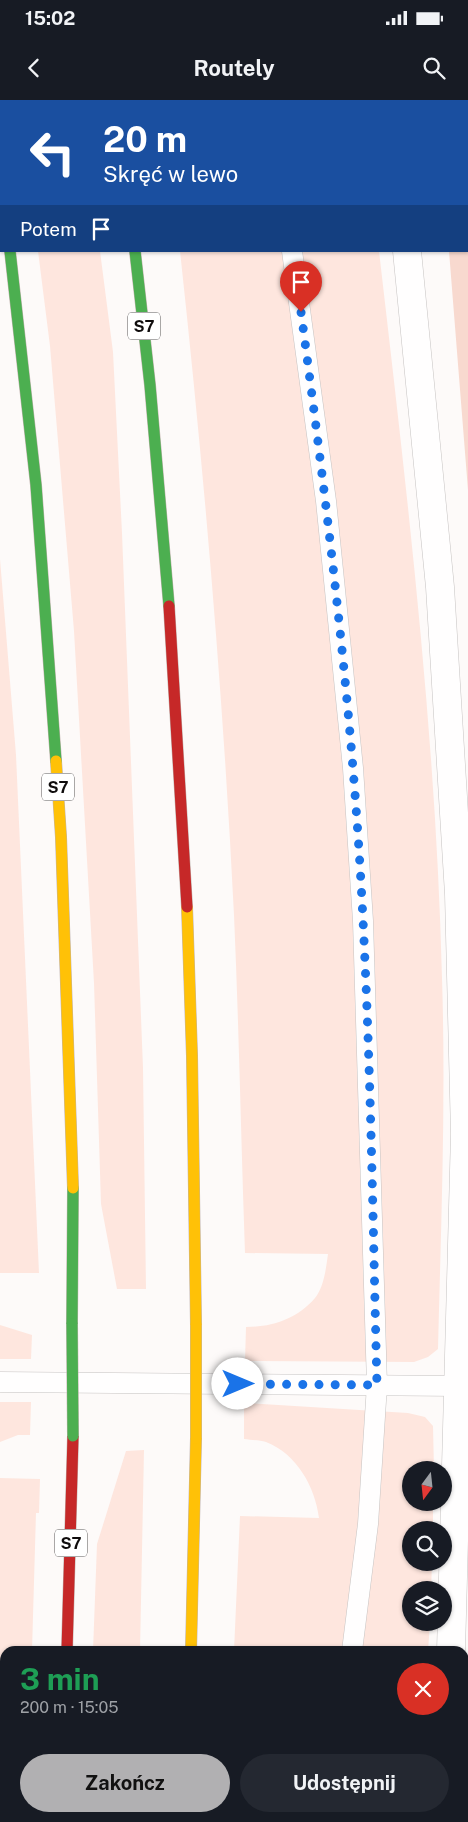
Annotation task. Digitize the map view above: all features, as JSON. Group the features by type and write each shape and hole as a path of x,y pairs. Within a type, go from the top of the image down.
{"highway":[{"name":"S7","path":"10,252 36,485 61,838 74,1236 72,1324 73,1436 67,1646"},
{"name":"S7","path":"135,252 152,400 180,747 194,1055 196,1438 191,1646"}],"street":[{"path":"407,252 440,587 459,894 465,1134 451,1646"}],"lane":[{"path":"292,252 326,501 354,778 363,921 377,1385 368,1524 353,1646"},
{"path":"0,1382 458,1386"}],"shaded area":[{"path":"38,252 100,252 113,352 122,533 143,1068 146,1289 117,1289 101,1204 94,983 74,631 50,346"},
{"path":"180,252 379,252 410,523 427,705 439,887 442,978 442,1210 438,1349 428,1357 414,1362 245,1361 246,1327 256,1327 284,1320 308,1305 321,1288 328,1254 245,1253 236,957 230,832 197,417"},
{"path":"449,252 468,252 468,490"},
{"path":"0,559 16,755 39,1273 0,1273"},
{"path":"0,1325 32,1335 31,1359 0,1359"},
{"path":"0,1402 31,1402 30,1435 18,1435 0,1442"},
{"path":"244,1403 408,1413 425,1417 433,1426 434,1461 402,1461 402,1511 433,1511 433,1521 402,1521 402,1571 432,1571 431,1581 402,1581 402,1631 429,1631 428,1646 234,1646 240,1516 319,1518 309,1483 303,1473 277,1447 258,1440 244,1439"},
{"path":"144,1450 140,1646 93,1646 97,1544 126,1451"},
{"path":"0,1478 40,1479 39,1513 36,1513 32,1646 0,1646"}],"traffic: fast":[{"path":"10,252 36,485 56,761"},
{"path":"135,252 150,385 169,606"},
{"path":"72,1324 73,1188"},
{"path":"72,1324 73,1436"}],"traffic: slow":[{"path":"56,761 61,837 73,1188"},
{"path":"187,907 192,1056 196,1325"},
{"path":"196,1325 196,1438"},
{"path":"191,1646 196,1438"}],"traffic: jam":[{"path":"169,606 187,907"},
{"path":"67,1646 73,1436"}],"route":[{"path":"238,1384 377,1385 363,921 356,806 326,501 301,312"}]}
